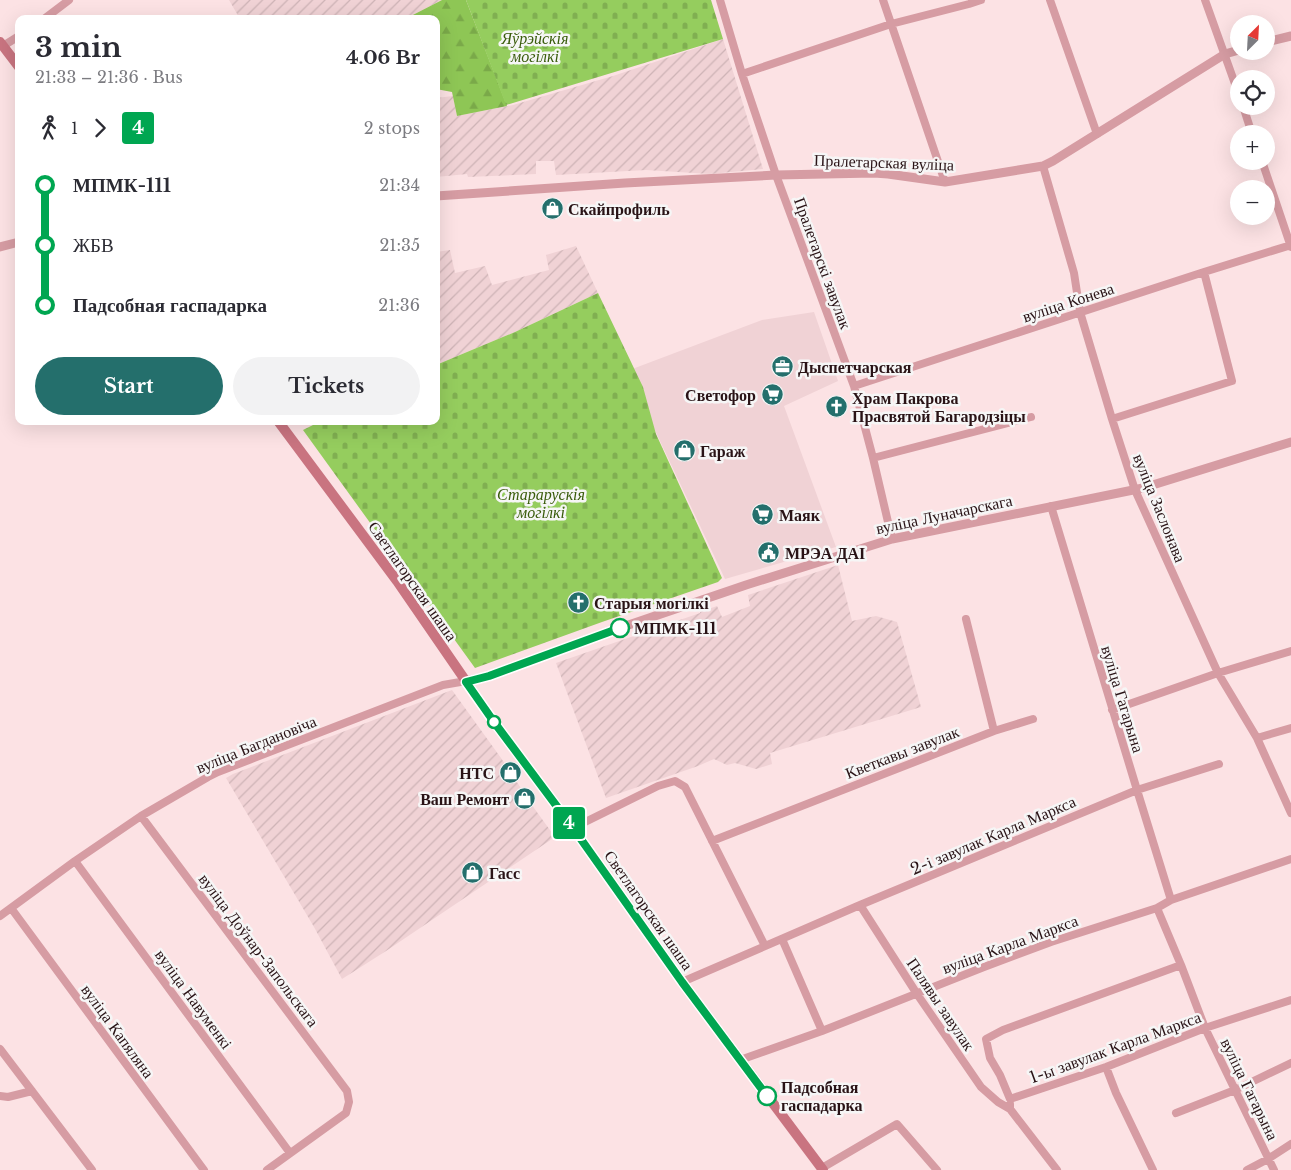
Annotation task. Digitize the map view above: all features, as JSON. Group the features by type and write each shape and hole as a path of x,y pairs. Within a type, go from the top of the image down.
{"main road":[{"path":"2,44 15,62"},
{"name":"Светлагорская шаша","path":"281,425 397,581 494,722 573,828 682,982 822,1169"}],"street":[{"path":"49,15 69,0"},
{"name":"Пралетарскі завулак","path":"720,0 742,74 776,174 854,386 892,539"},
{"path":"883,0 945,182"},
{"path":"742,74 891,24 981,0"},
{"path":"1050,0 1097,134"},
{"path":"1205,0 1230,70"},
{"path":"1275,40 1291,36"},
{"path":"2,44 15,38"},
{"name":"Пралетарская вуліца","path":"440,196 776,174 888,174 945,182 1043,166 1230,53"},
{"name":"вуліца Заслонава","path":"1043,166 1074,273 1080,312 1135,490 1218,673 1257,738 1291,813"},
{"path":"1265,170 1291,246"},
{"path":"0,247 15,243"},
{"name":"вуліца Конева","path":"854,386 1204,272 1291,246"},
{"path":"1112,419 1232,381 1204,272"},
{"path":"873,458 1031,417"},
{"name":"вуліца Луначарскага","path":"466,682 489,676 746,584 892,539 1135,490 1291,442"},
{"name":"вуліца Гагарына","path":"1051,506 1171,900"},
{"path":"966,619 994,732"},
{"path":"1112,710 1218,673 1291,651"},
{"name":"вуліца Багдановіча","path":"0,916 141,816 218,772 443,685 466,682"},
{"name":"Кветкавы завулак","path":"712,841 994,732 1033,719"},
{"path":"1257,738 1291,728"},
{"name":"2-і завулак Карла Маркса","path":"682,982 860,905 1136,790 1218,764"},
{"path":"573,828 658,786 675,781 685,787 765,946"},
{"name":"вуліца Доўнар-Запольскага","path":"141,816 347,1091 349,1102 346,1114 290,1153"},
{"name":"вуліца Карла Маркса","path":"740,1060 822,1031 1043,945 1157,908 1171,900 1291,858"},
{"name":"вуліца Навуменкі","path":"75,861 290,1153"},
{"name":"Палявы завулак","path":"860,905 917,994 981,1087 998,1102 1010,1109 1057,1170"},
{"name":"вуліца Капяляна","path":"11,908 204,1170"},
{"name":"вуліца Гагарына","path":"1157,908 1205,1028 1274,1170"},
{"path":"782,939 822,1031"},
{"path":"1010,1109 1010,1099 1000,1075 990,1058 986,1040 1003,1030 1181,965"},
{"name":"1-ы завулак Карла Маркса","path":"1010,1099 1106,1067 1205,1028 1291,1000"},
{"path":"0,1049 92,1170"},
{"path":"1176,1113 1235,1090 1291,1062"},
{"path":"1106,1067 1116,1093 1153,1170"},
{"path":"0,1096 8,1097 32,1091"},
{"path":"822,1169 897,1124 937,1170"},
{"path":"1247,1170 1291,1144"},
{"path":"267,1170 290,1153"}],"shaded area":[{"path":"229,0 442,0 413,15 238,15"},
{"path":"723,39 763,169 710,174 646,170 556,175 554,161 536,161 536,174 468,177 467,174 440,177 440,98 453,96 457,116 513,105 613,76"},
{"path":"576,246 598,293 515,332 440,363 440,251 450,250 455,273 485,266 492,285 549,270 546,255"},
{"path":"814,312 838,381 784,406 836,547 725,579 627,371 762,320"},
{"path":"838,565 852,621 876,616 897,622 921,707 770,753 772,764 756,769 735,763 727,765 714,759 606,798 556,663 717,606 722,617 750,606 748,595"},
{"path":"452,690 555,837 342,979 314,927 226,778"}],"green space":[{"path":"442,0 466,0 507,106 457,116 452,92 440,90 440,15 413,15"},
{"name":"Яўрэйскія могілкі","path":"466,0 711,0 723,39 506,105"},
{"name":"Старарускія могілкі","path":"598,293 643,387 656,434 722,578 718,582 475,668 303,430 313,425 440,425 440,363 515,332"}],"bus line":[{"name":"4","path":"620,628 489,676 466,682 573,828 682,982 767,1096"}],"place":[{"name":"Скайпрофиль","path":"552,209"},
{"name":"Дыспетчарская","path":"782,367"},
{"name":"Светофор","path":"772,395"},
{"name":"Храм Пакрова Прасвятой Багародзіцы","path":"836,407"},
{"name":"Гараж","path":"684,451"},
{"name":"Маяк","path":"763,515"},
{"name":"МРЭА ДАІ","path":"769,553"},
{"name":"Старыя могілкі","path":"578,603"},
{"name":"МПМК-111","path":"620,628"},
{"name":"НТС","path":"510,773"},
{"name":"Ваш Ремонт","path":"525,799"},
{"name":"Гасс","path":"473,873"},
{"name":"Падсобная гаспадарка","path":"767,1096"}]}
